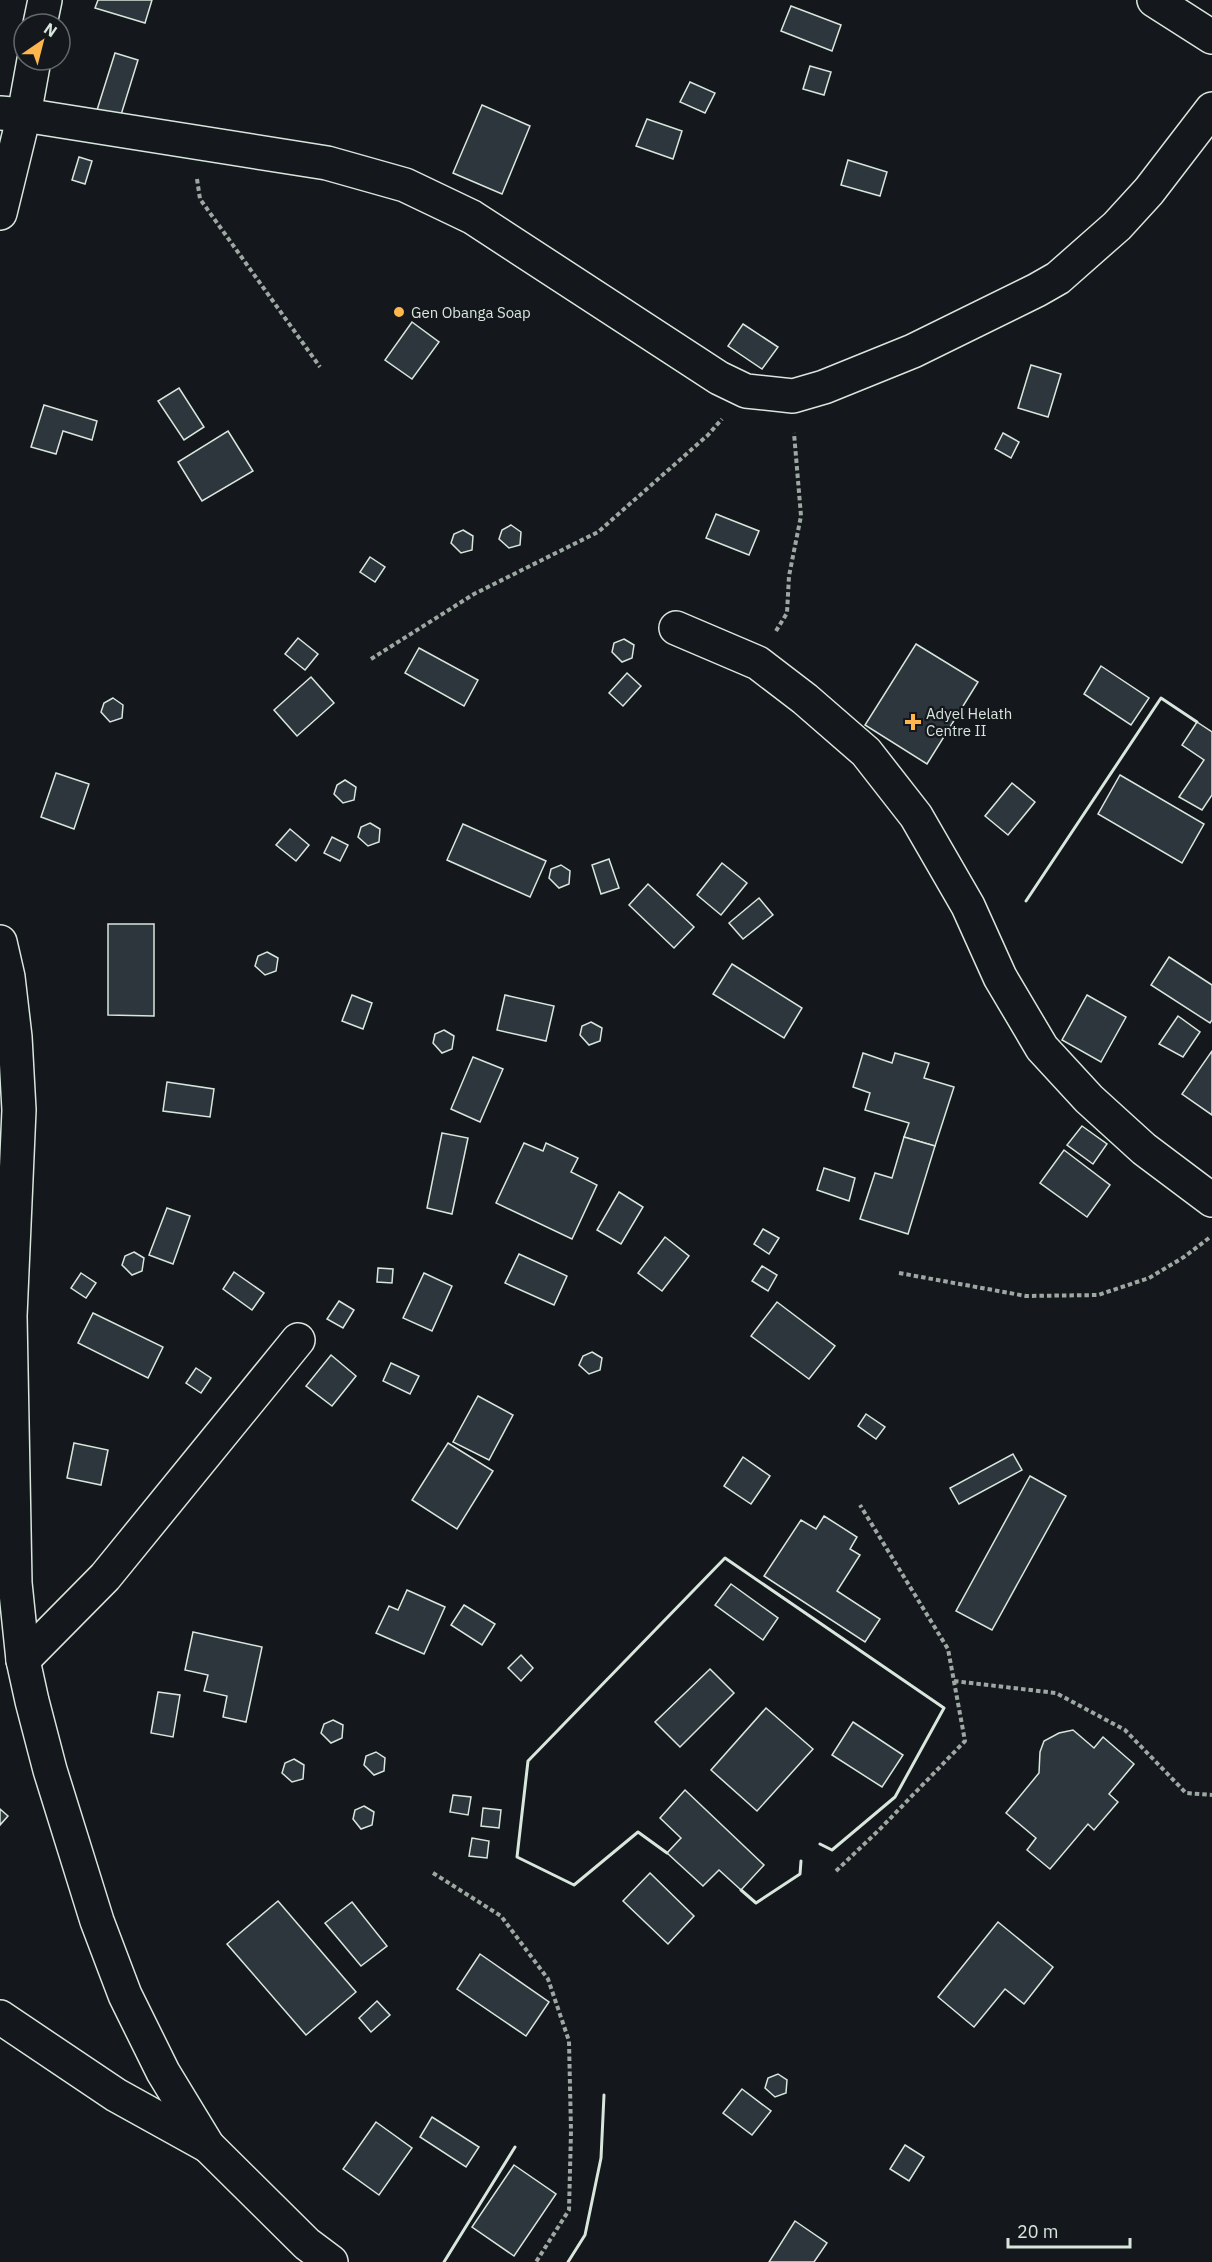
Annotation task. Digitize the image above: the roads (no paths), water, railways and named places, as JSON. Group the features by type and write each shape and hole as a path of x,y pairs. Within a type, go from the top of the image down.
{"street":[{"path":"1154,0 1212,38"},
{"path":"0,213 12,114 29,72"},
{"path":"12,114 245,149 327,164 405,185 472,217 719,378 746,391 793,396 824,387 913,351 1058,278 1117,226 1141,200 1212,109"},
{"path":"676,628 758,663 805,699 866,752 916,816 968,906 1000,977 1042,1048 1089,1099 1144,1149 1212,1200"},
{"path":"0,942 8,977 15,1036 19,1110 10,1316 15,1582 23,1660 50,1770 98,1921 125,1995 163,2072 208,2146 307,2244 331,2262"},
{"path":"23,1660 105,1577 297,1341"},
{"path":"0,2017 116,2096 208,2146"}],"place":[{"name":"Gen Obanga Soap","path":"399,312"},
{"name":"Adyel Helath Centre II","path":"913,722"}]}
